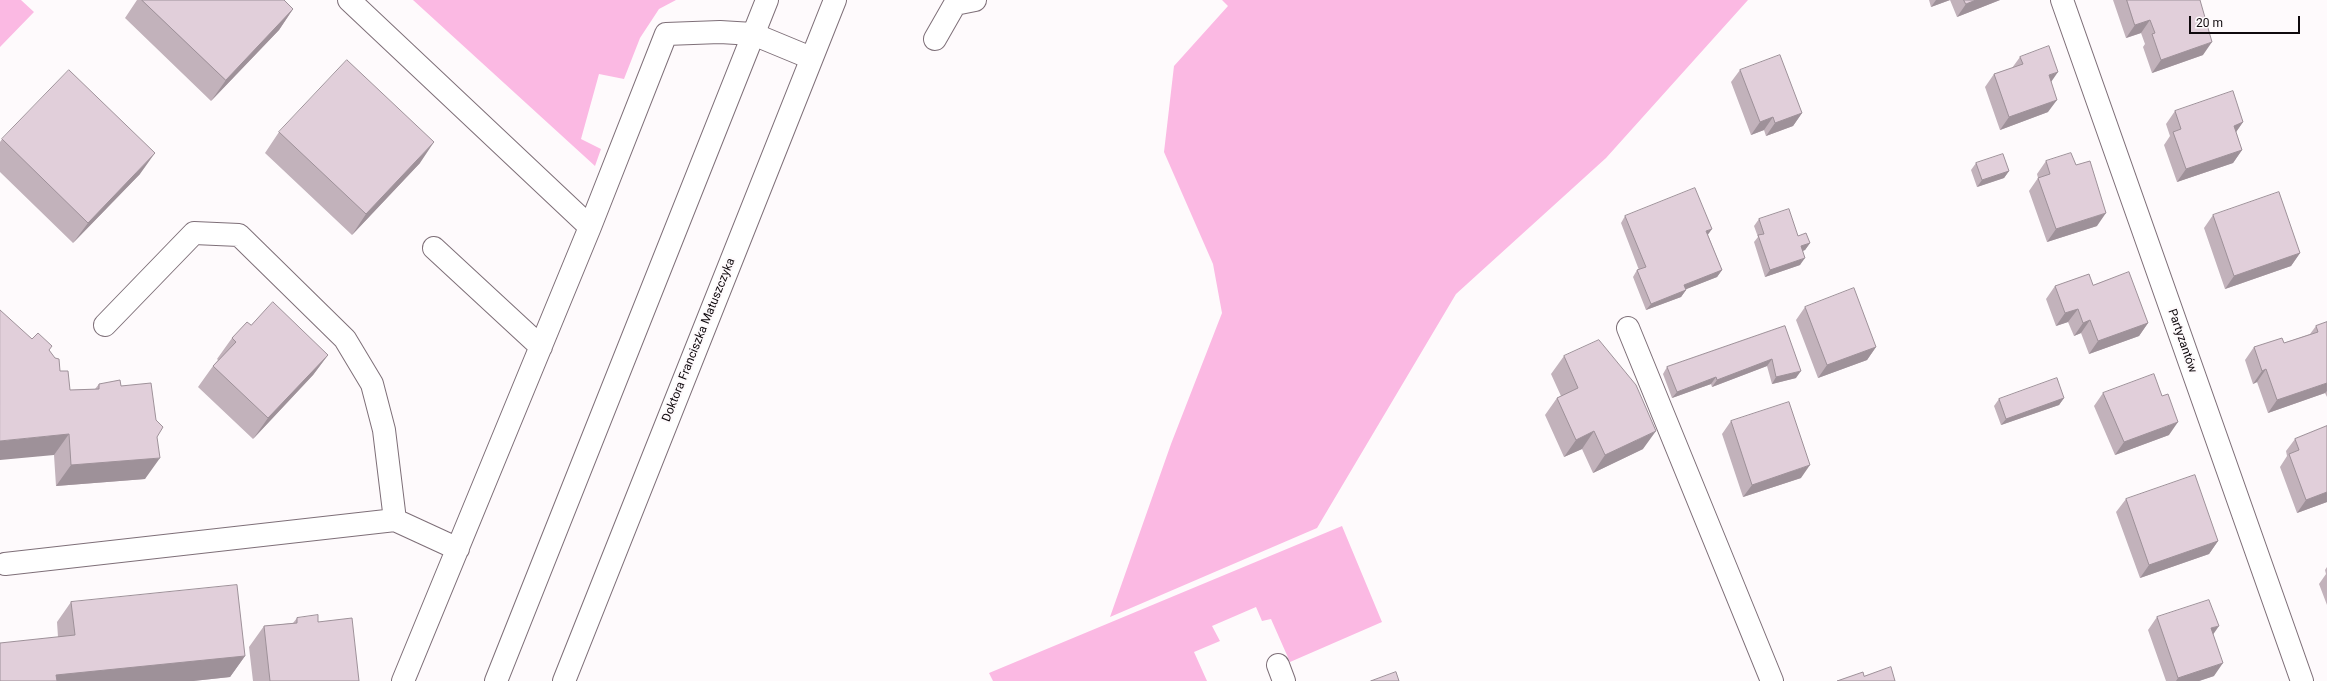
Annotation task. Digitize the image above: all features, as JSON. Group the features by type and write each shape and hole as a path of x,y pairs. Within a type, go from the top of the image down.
{"street":[{"path":"349,0 590,227"},
{"path":"496,681 767,0"},
{"name":"Doktora Franciszka Matuszczyka","path":"564,681 811,58 836,0"},
{"path":"935,40 956,4 975,0"},
{"name":"Partyzantów","path":"2062,0 2302,681"},
{"path":"403,681 590,227 666,34 720,32 753,34 811,58"},
{"path":"105,325 194,232 239,235 345,339 372,384 384,430 395,520"},
{"path":"434,248 541,347"},
{"path":"1628,328 1772,681"},
{"path":"5,564 395,520 458,548"}],"shaded area":[{"path":"0,0 21,0 34,12 0,47"},
{"path":"413,0 676,0 659,9 640,38 624,79 599,74 581,139 601,149 595,166"},
{"path":"1222,0 1748,0 1606,158 1456,294 1317,528 1110,617 1171,444 1222,313 1213,264 1164,152 1174,66 1228,6"},
{"path":"1342,526 1382,622 1290,662 1271,619 1262,621 1256,607 1212,626 1220,641 1194,652 1207,681 993,681 989,673"}],"building":[{"path":"142,0 284,0 293,9 226,80"},
{"path":"1964,0 1976,0 1966,4"},
{"path":"2127,0 2200,0 2212,42 2161,60 2152,34 2155,33 2150,20 2135,25"},
{"path":"2049,46 2058,72 2049,75 2057,100 2009,117 1994,74 2023,64 2020,57"},
{"path":"1780,55 1802,113 1775,123 1773,117 1760,122 1740,70"},
{"path":"347,60 434,142 366,214 279,132"},
{"path":"69,70 155,153 88,223 2,139"},
{"path":"2233,91 2243,122 2234,126 2242,150 2186,169 2173,132 2181,129 2175,111"},
{"path":"2071,153 2076,165 2090,161 2106,213 2056,229 2038,178 2050,174 2046,161"},
{"path":"2003,154 2009,171 1982,180 1976,163"},
{"path":"1695,188 1712,229 1706,231 1722,270 1684,285 1686,290 1651,304 1637,270 1646,267 1625,216"},
{"path":"2279,192 2300,253 2234,276 2213,215"},
{"path":"1789,209 1798,236 1806,233 1810,243 1801,246 1805,258 1770,270 1758,235 1764,234 1759,219"},
{"path":"2129,272 2148,323 2098,341 2090,320 2083,323 2078,309 2065,313 2055,286 2089,274 2093,285"},
{"path":"1854,288 1876,347 1827,365 1805,307"},
{"path":"273,302 328,355 268,418 213,366 236,342 232,338 247,322 251,325"},
{"path":"0,310 32,339 38,333 52,346 49,350 55,358 59,359 60,371 68,371 70,390 99,389 99,384 120,380 121,386 151,383 156,420 163,427 157,437 160,458 71,465 69,434 0,441"},
{"path":"2327,322 2327,383 2277,400 2266,369 2262,371 2254,347 2282,338 2284,343 2318,332 2316,326"},
{"path":"1785,326 1801,371 1776,377 1772,359 1717,380 1716,377 1677,392 1667,367"},
{"path":"1599,340 1636,385 1656,431 1605,455 1594,431 1576,440 1557,398 1578,388 1564,356"},
{"path":"2154,374 2162,396 2168,394 2178,422 2124,442 2103,393"},
{"path":"2057,378 2064,398 2006,419 1999,399"},
{"path":"1789,402 1810,465 1752,485 1731,421"},
{"path":"2327,426 2327,492 2306,500 2289,454 2299,450 2295,439"},
{"path":"2195,475 2218,541 2149,565 2126,499"},
{"path":"237,585 245,656 56,675 57,681 0,681 0,643 75,635 71,602"},
{"path":"2209,600 2219,626 2211,628 2223,663 2178,678 2157,617"},
{"path":"318,615 318,622 352,618 359,681 270,681 264,626 297,623 297,618"},
{"path":"1891,667 1895,681 1837,681 1863,672 1864,676"},
{"path":"1396,672 1399,681 1371,681"}]}
